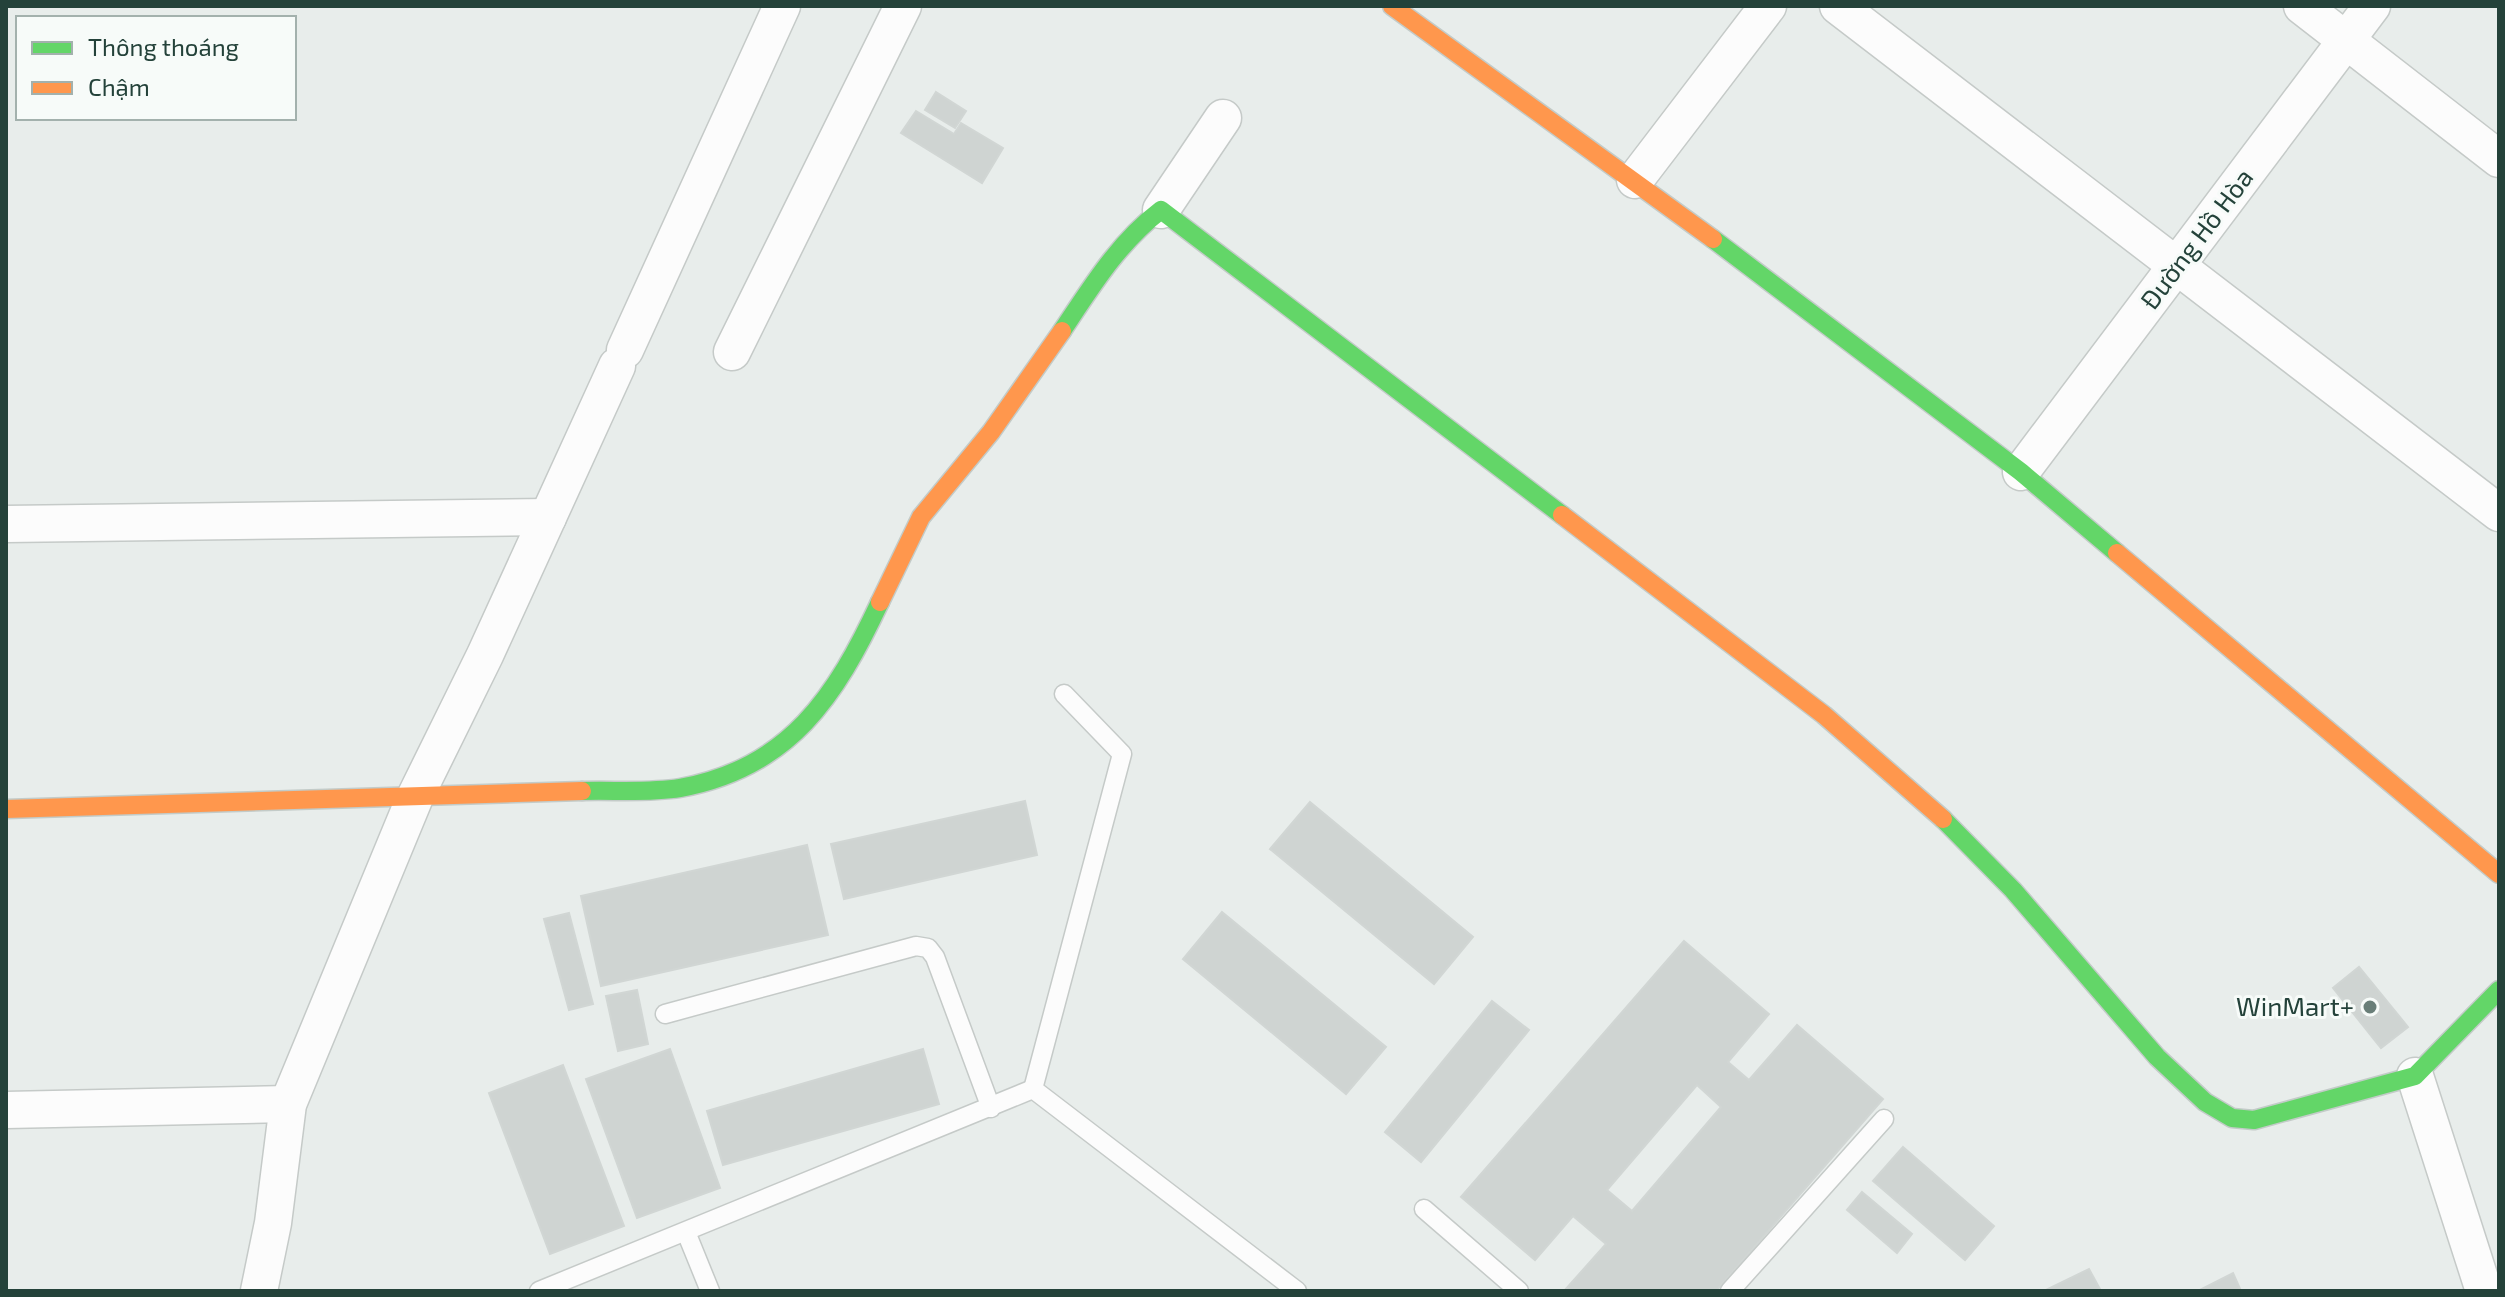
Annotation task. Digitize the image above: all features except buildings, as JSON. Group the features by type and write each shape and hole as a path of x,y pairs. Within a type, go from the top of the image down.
{"street":[{"path":"259,1291 273,1223 288,1104 415,797 548,517 782,6"},
{"path":"732,352 903,6"},
{"path":"1392,6 1635,180 2021,472 2499,874"},
{"path":"1635,180 1768,6"},
{"path":"1838,6 2499,513"},
{"path":"2302,6 2499,159"},
{"name":"Đường Hồ Hòa","path":"2021,472 2372,6"},
{"path":"6,809 679,788 725,777 765,759 800,732 825,705 852,662 923,511 998,424 1112,256 1132,232 1161,210 1223,118"},
{"path":"1161,210 1859,745 1929,805 2013,890 2157,1057 2205,1102 2232,1118 2254,1120 2415,1076 2499,990"},
{"path":"6,524 548,517"},
{"path":"2415,1076 2484,1291"},
{"path":"6,1110 288,1104"}],"lane":[{"path":"1033,1089 1122,754 1064,694"},
{"path":"665,1014 916,946 928,948 935,957 991,1108"},
{"path":"539,1291 1033,1089"},
{"path":"1033,1089 1297,1291"},
{"path":"1730,1291 1884,1119"},
{"path":"1424,1209 1519,1291"},
{"path":"686,1232 710,1291"}],"traffic: fast":[{"path":"1062,331 1119,251 1161,210 1562,515"},
{"path":"1713,239 2021,472 2117,553"},
{"path":"582,791 680,788 718,778 751,764 780,745 805,723 826,697 846,668 880,602"},
{"path":"1943,819 2013,890 2157,1057 2205,1102 2232,1118 2254,1120 2415,1076 2499,990"}],"traffic: slow":[{"path":"1392,6 1713,239"},
{"path":"880,602 921,517 991,432 1062,331"},
{"path":"1562,515 1824,715 1943,819"},
{"path":"2117,553 2499,874"},
{"path":"6,809 582,791"}],"place":[{"name":"WinMart+","path":"2370,1007"}]}
